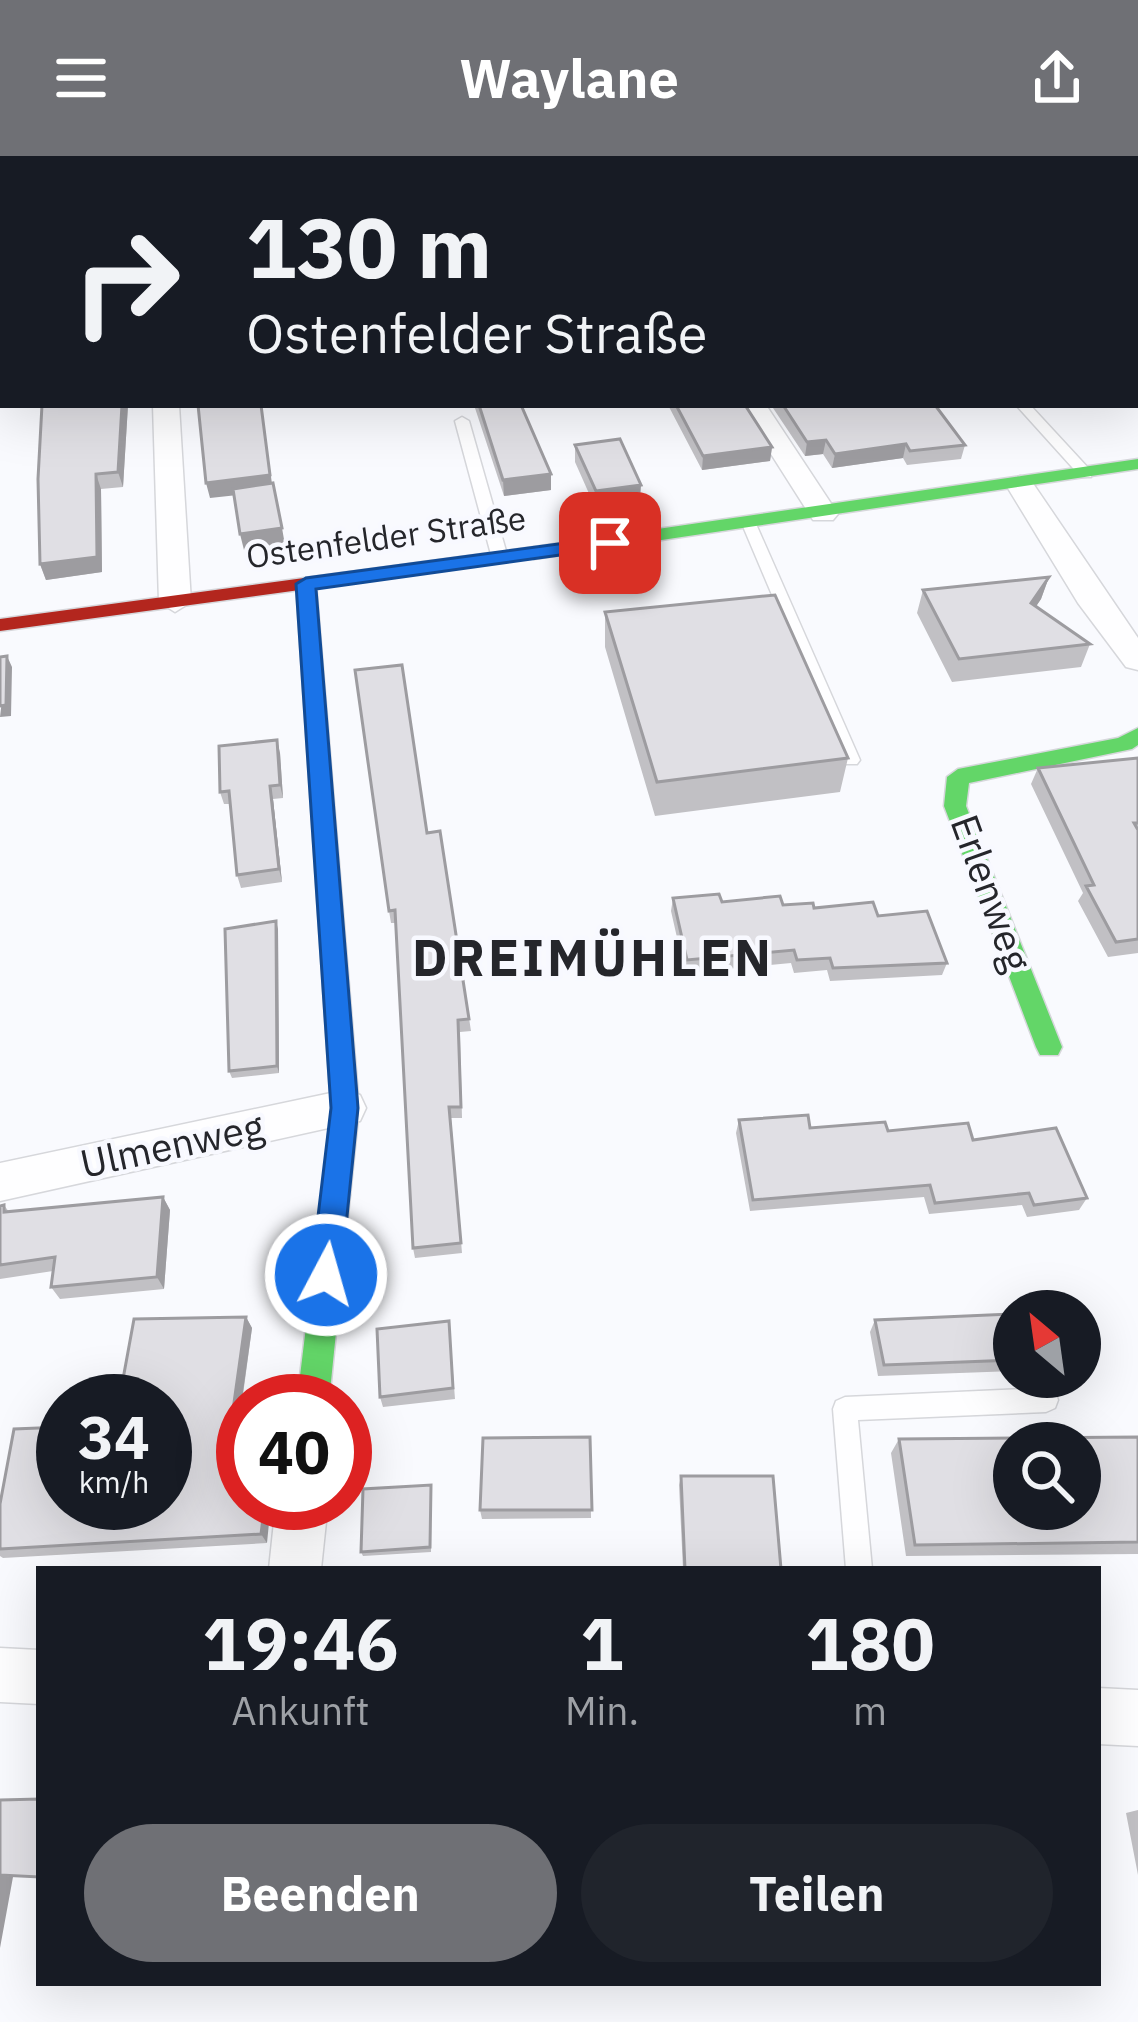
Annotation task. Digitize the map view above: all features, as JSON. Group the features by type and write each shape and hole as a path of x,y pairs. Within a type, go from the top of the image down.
{"street":[{"path":"166,408 175,602"},
{"path":"754,408 823,514"},
{"name":"Ostenfelder Straße","path":"0,625 823,514 1138,464"},
{"path":"1020,485 1094,603 1138,660"},
{"path":"306,584 345,1108 316,1374"},
{"name":"Erlenweg","path":"1048,1047 955,806 958,776 1124,744 1138,735"},
{"name":"Ulmenweg","path":"0,1182 345,1108"},
{"path":"295,1566 299,1530"},
{"path":"0,1675 36,1677"},
{"path":"1101,1716 1138,1718"}],"lane":[{"path":"1025,408 1086,474"},
{"path":"462,422 500,558"},
{"path":"749,524 851,760"},
{"path":"860,1566 845,1409 1046,1400"}],"building":[{"path":"42,408 122,408 118,472 96,474 97,557 40,564"},
{"path":"198,408 261,408 270,475 206,483"},
{"path":"480,408 522,408 551,474 503,480"},
{"path":"678,408 747,408 772,447 703,456"},
{"path":"785,408 937,408 965,445 910,451 906,444 835,454 826,440 807,442"},
{"path":"620,439 641,485 596,491 575,445"},
{"path":"273,483 282,528 240,534 233,489"},
{"path":"1049,577 1031,603 1090,644 959,659 923,590"},
{"path":"775,595 848,758 657,782 605,612"},
{"path":"7,656 6,705 0,706 0,657"},
{"path":"402,665 427,833 440,831 469,1019 458,1020 461,1107 449,1107 461,1243 413,1248 395,910 389,911 355,670"},
{"path":"277,740 280,785 270,786 279,869 237,875 229,791 220,792 219,746"},
{"path":"1138,758 1138,823 1134,823 1138,830 1138,939 1116,942 1086,886 1094,885 1038,768"},
{"path":"719,894 722,902 780,896 783,905 813,903 814,908 873,902 878,916 927,911 947,963 833,968 830,958 797,960 794,950 687,960 673,898"},
{"path":"276,921 277,1066 229,1071 225,929"},
{"path":"808,1115 810,1128 885,1122 888,1131 968,1123 973,1140 1056,1128 1087,1198 1034,1205 1029,1193 935,1203 930,1185 753,1200 739,1120"},
{"path":"163,1197 157,1277 51,1287 55,1257 0,1265 0,1206 4,1205 4,1212"},
{"path":"993,1315 993,1361 884,1365 875,1320"},
{"path":"246,1317 238,1374 216,1374 216,1530 262,1530 261,1534 0,1549 0,1504 14,1429 36,1428 36,1530 192,1530 192,1374 124,1374 134,1319"},
{"path":"449,1321 453,1388 380,1397 377,1329"},
{"path":"590,1437 592,1510 480,1510 483,1438"},
{"path":"1101,1437 1138,1437 1138,1542 915,1545 899,1439 993,1438 993,1530 1101,1530"},
{"path":"681,1476 773,1476 781,1566 685,1566"},
{"path":"431,1485 430,1547 361,1552 362,1530 372,1530 372,1488"},
{"path":"36,1799 36,1877 0,1875 0,1800"}],"traffic: fast":[{"path":"534,553 1138,464"},
{"path":"1049,1047 955,806 958,777 1124,744 1138,735"},
{"path":"316,1374 336,1195"}],"traffic: slow":[{"path":"306,584 345,1108 336,1195"}],"traffic: jam":[{"path":"0,625 534,553"}],"district":[{"name":"DREIMÜHLEN","path":"593,958"}],"route":[{"path":"326,1275 345,1108 306,584 610,543"}]}
